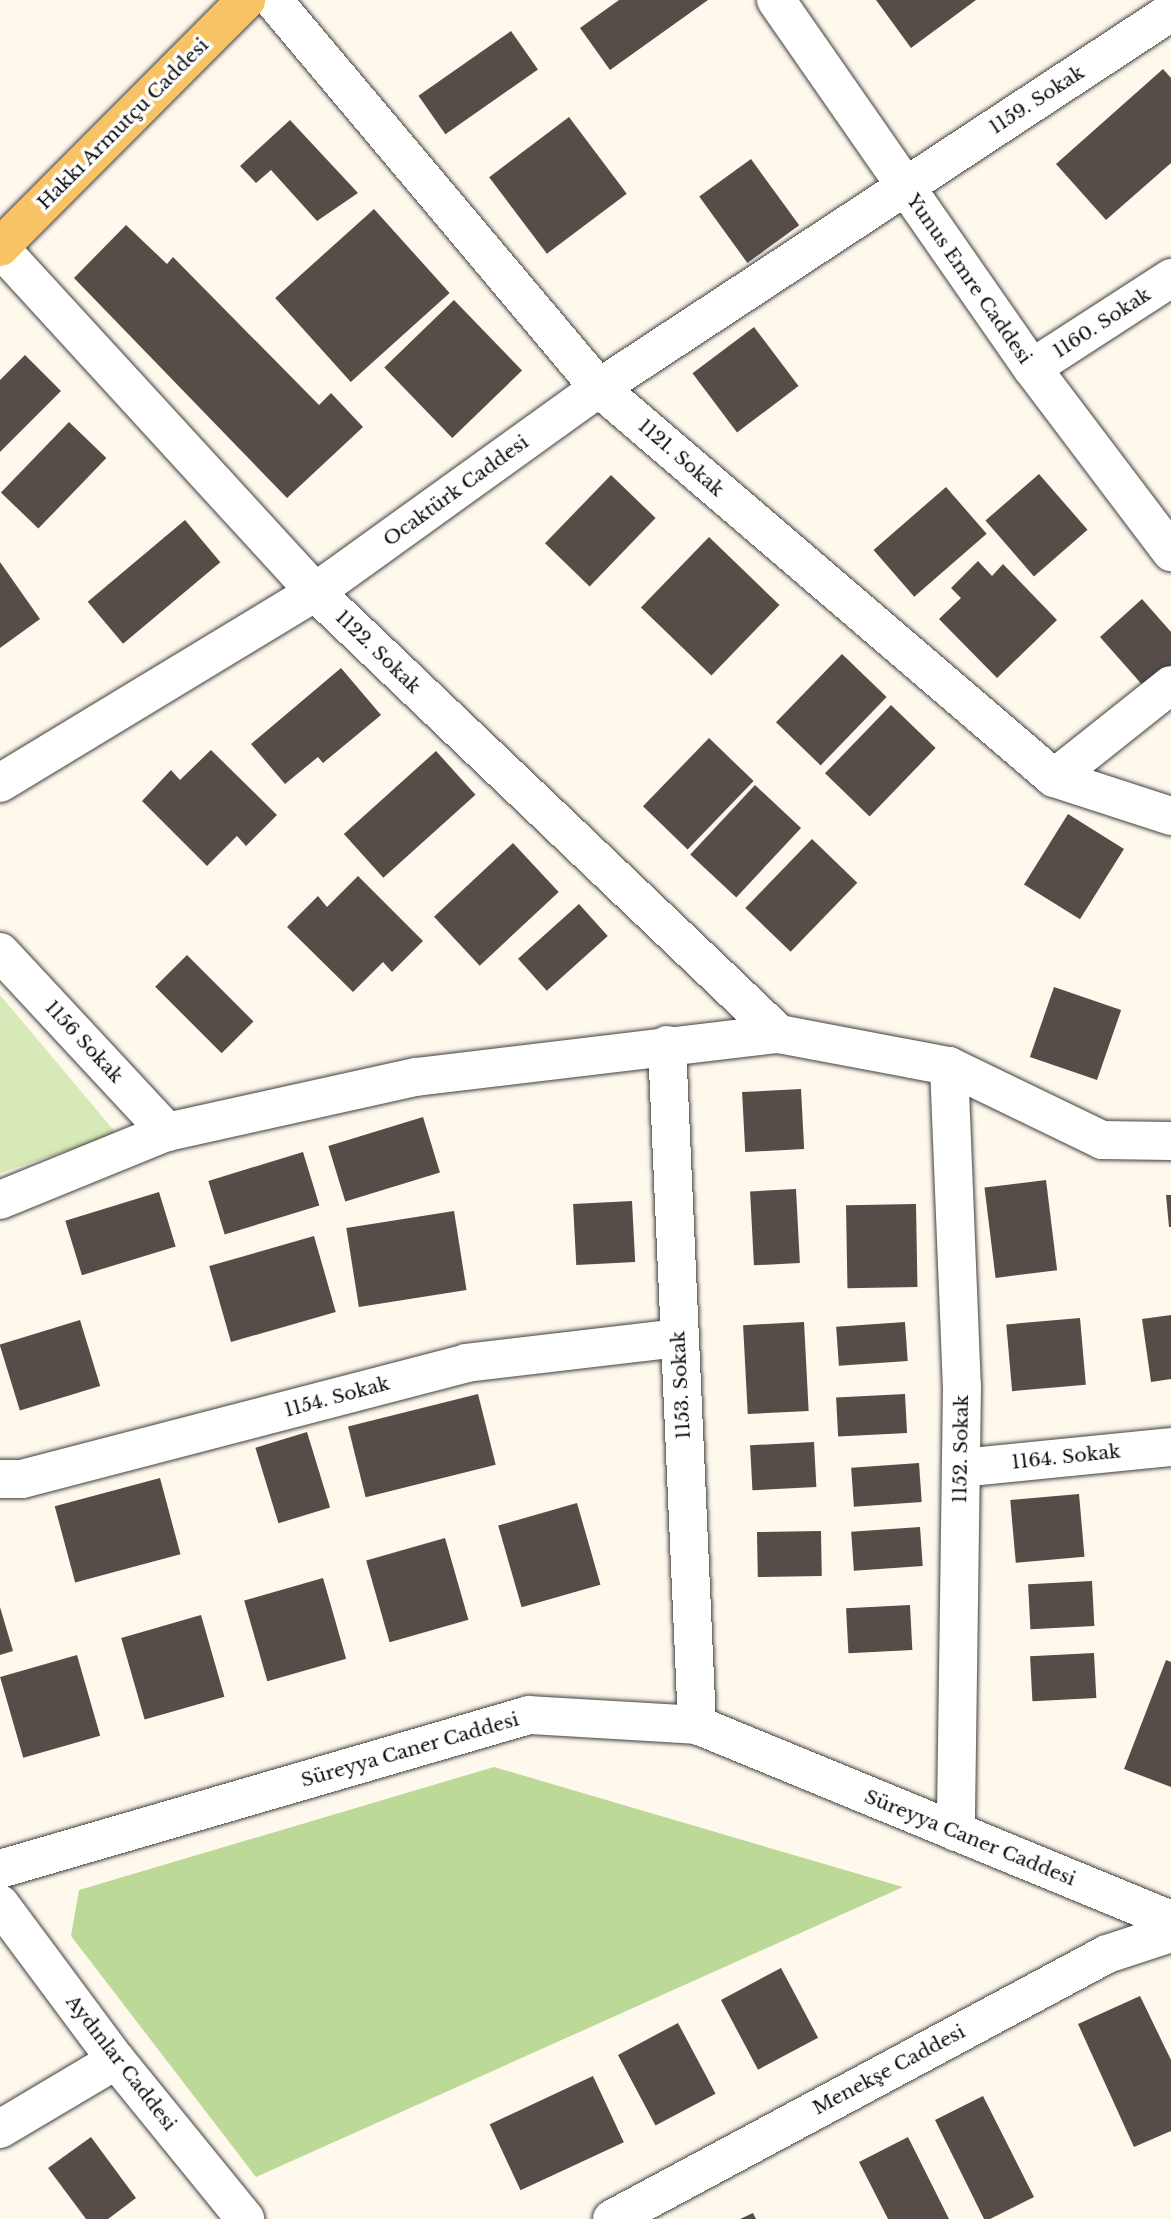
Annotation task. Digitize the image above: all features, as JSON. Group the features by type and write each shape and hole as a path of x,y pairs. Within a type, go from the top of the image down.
{"main road":[{"name":"Hakkı Armutçu Caddesi","path":"0,248 246,0"}],"street":[{"name":"1121. Sokak","path":"273,0 598,388 1054,778 1171,817"},
{"name":"Yunus Emre Caddesi","path":"776,0 1032,368 1171,552"},
{"name":"1159. Sokak","path":"904,187 1171,12"},
{"name":"Ocaktürk Caddesi","path":"0,783 315,592 598,388 904,187"},
{"name":"1122. Sokak","path":"0,248 315,592 779,1034"},
{"name":"1160. Sokak","path":"1032,368 1171,278"},
{"path":"1054,778 1171,685"},
{"name":"1156 Sokak","path":"0,952 167,1132"},
{"path":"0,1200 167,1132 416,1077 667,1045 779,1034 949,1066 1102,1140 1171,1141"},
{"name":"1153. Sokak","path":"667,1045 697,1726"},
{"name":"1152. Sokak","path":"949,1066 962,1386 956,1832"},
{"name":"1154. Sokak","path":"0,1479 22,1479 466,1363 678,1338"},
{"name":"1164. Sokak","path":"961,1468 1171,1447"},
{"name":"Süreyya Caner Caddesi","path":"0,1869 529,1715 697,1726 1171,1920"},
{"name":"Aydınlar Caddesi","path":"0,1904 116,2060 245,2219"},
{"name":"Menekşe Caddesi","path":"612,2219 1107,1954 1171,1933"},
{"path":"0,2129 116,2060"}],"green space":[{"path":"0,995 117,1134 0,1173"},
{"path":"494,1767 903,1887 256,2177 71,1936 79,1890"}],"building":[{"path":"619,0 708,0 610,70 580,28"},
{"path":"876,0 976,0 911,48"},
{"path":"511,31 538,70 445,134 418,96"},
{"path":"1163,69 1171,78 1171,163 1106,220 1056,164"},
{"path":"569,117 627,194 547,254 489,177"},
{"path":"290,120 358,193 317,221 271,170 256,183 240,166"},
{"path":"751,159 799,225 747,263 699,197"},
{"path":"374,209 450,293 351,382 275,298"},
{"path":"126,225 167,264 173,257 319,405 331,393 363,427 287,498 74,278"},
{"path":"454,300 522,370 452,438 384,367"},
{"path":"754,327 799,386 737,432 693,373"},
{"path":"25,355 61,391 0,452 0,380"},
{"path":"69,422 106,458 38,529 1,492"},
{"path":"1039,474 1088,530 1034,576 985,521"},
{"path":"611,475 656,518 590,586 545,543"},
{"path":"946,487 987,534 914,597 874,550"},
{"path":"185,520 220,562 123,644 88,602"},
{"path":"709,537 779,605 711,676 641,607"},
{"path":"978,561 992,576 1003,564 1057,620 997,678 939,619 961,598 951,588"},
{"path":"0,562 40,619 0,648"},
{"path":"1142,599 1171,632 1171,665 1145,688 1100,637"},
{"path":"842,654 887,697 821,765 776,722"},
{"path":"341,668 381,715 323,763 318,757 285,784 251,744"},
{"path":"891,705 936,748 870,816 825,773"},
{"path":"709,738 754,781 688,849 643,806"},
{"path":"211,750 277,815 246,846 237,836 207,866 142,801 171,770 180,780"},
{"path":"436,751 475,795 383,878 344,834"},
{"path":"755,785 801,828 736,897 690,854"},
{"path":"1068,814 1124,849 1080,919 1024,884"},
{"path":"812,839 857,883 791,952 745,908"},
{"path":"513,843 559,892 480,966 434,917"},
{"path":"358,876 423,941 392,972 383,962 353,992 287,927 318,896 327,907"},
{"path":"579,904 608,936 547,991 518,959"},
{"path":"187,955 253,1021 222,1053 155,987"},
{"path":"1054,987 1121,1010 1097,1080 1030,1057"},
{"path":"801,1089 804,1149 745,1152 742,1092"},
{"path":"423,1117 440,1172 345,1201 328,1146"},
{"path":"303,1152 319,1206 225,1234 208,1181"},
{"path":"1046,1180 1057,1270 996,1278 984,1188"},
{"path":"796,1189 800,1263 754,1265 750,1191"},
{"path":"159,1192 176,1247 82,1275 65,1221"},
{"path":"1166,1195 1171,1195 1171,1227 1169,1227"},
{"path":"632,1201 635,1262 576,1265 573,1204"},
{"path":"916,1204 917,1287 847,1288 846,1205"},
{"path":"454,1211 467,1290 359,1307 346,1228"},
{"path":"314,1236 336,1312 231,1342 209,1266"},
{"path":"1171,1315 1171,1379 1151,1382 1142,1319"},
{"path":"1080,1318 1086,1385 1012,1391 1006,1324"},
{"path":"80,1320 100,1386 20,1411 0,1344"},
{"path":"804,1322 809,1411 748,1414 743,1325"},
{"path":"905,1322 908,1361 839,1366 836,1327"},
{"path":"478,1394 496,1465 366,1497 348,1426"},
{"path":"905,1394 907,1433 838,1437 836,1398"},
{"path":"307,1432 330,1508 278,1523 255,1448"},
{"path":"814,1442 816,1487 752,1490 750,1445"},
{"path":"919,1463 922,1502 854,1507 851,1468"},
{"path":"160,1478 180,1554 75,1583 55,1506"},
{"path":"1079,1494 1084,1557 1016,1563 1010,1500"},
{"path":"577,1503 600,1585 522,1607 498,1526"},
{"path":"920,1527 923,1566 854,1571 851,1532"},
{"path":"821,1531 822,1576 758,1577 757,1532"},
{"path":"445,1538 468,1620 390,1642 366,1561"},
{"path":"323,1578 346,1659 267,1681 244,1601"},
{"path":"1092,1581 1094,1626 1030,1629 1028,1584"},
{"path":"910,1605 912,1650 848,1653 846,1608"},
{"path":"0,1607 13,1651 0,1655"},
{"path":"201,1615 224,1697 145,1720 121,1638"},
{"path":"1094,1653 1096,1698 1032,1701 1030,1656"},
{"path":"77,1655 100,1736 23,1758 0,1677"},
{"path":"1166,1660 1171,1662 1171,1787 1124,1769"},
{"path":"781,1968 818,2038 758,2070 721,2000"},
{"path":"1140,1996 1171,2060 1171,2131 1134,2147 1078,2024"},
{"path":"678,2023 716,2094 656,2126 618,2055"},
{"path":"593,2076 624,2142 521,2190 490,2124"},
{"path":"983,2096 1034,2197 990,2219 984,2219 935,2120"},
{"path":"91,2137 136,2198 108,2219 86,2219 48,2168"},
{"path":"908,2137 949,2219 888,2219 859,2162"},
{"path":"753,2213 756,2219 740,2219"}]}
